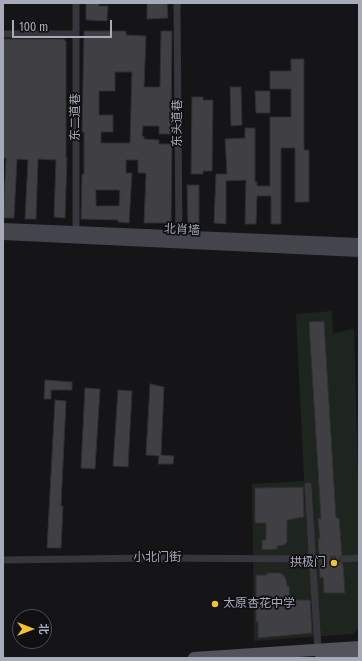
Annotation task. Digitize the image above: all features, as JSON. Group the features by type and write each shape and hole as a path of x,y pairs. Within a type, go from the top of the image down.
{"main road":[{"path":"194,658 320,654 356,651"}],"street":[{"name":"东二道巷","path":"73,3 75,230"},
{"name":"东二道巷","path":"74,34 76,3"},
{"name":"东头道巷","path":"177,3 179,239"},
{"path":"3,34 74,34"},
{"path":"3,228 75,230 179,239 359,243"},
{"name":"北肖墙","path":"3,235 179,239 359,252"},
{"path":"308,486 315,559 320,654"},
{"name":"小北门街","path":"3,560 150,558 315,559"},
{"path":"342,559 359,558"}],"shaded area":[{"path":"332,311 333,333 354,329 359,521 359,629 353,634 254,641 252,484 304,481 296,314"}],"building":[{"path":"86,3 99,3 99,6 108,6 107,21 86,20"},
{"path":"147,3 167,3 168,18 147,19"},
{"path":"84,31 126,31 126,35 146,36 144,87 160,87 161,31 172,31 171,134 159,134 159,126 143,126 142,136 144,136 144,139 159,140 159,144 172,144 171,223 144,223 146,173 138,173 138,160 126,160 126,173 132,173 129,223 118,222 118,220 81,219 82,174 84,174 84,132 82,132","holes":["115,72 132,72 130,143 101,143 101,132 113,132 113,115 99,115 99,91 115,91","96,190 120,190 119,206 96,206"]},
{"path":"3,39 64,39 66,42 67,158 65,218 54,217 56,160 38,159 36,219 25,219 28,160 17,159 14,218 3,218 6,158 3,158"},
{"path":"291,59 304,59 304,150 309,150 309,202 295,202 295,148 281,148 281,224 271,224 271,196 257,196 256,224 245,224 246,180 226,181 226,224 214,223 216,174 227,174 225,139 245,138 245,128 255,128 255,182 257,182 257,186 270,186 270,117 291,117 291,89 270,89 270,71 291,71"},
{"path":"230,87 241,87 242,125 231,126"},
{"path":"255,91 270,91 270,113 256,113"},
{"path":"192,97 203,97 203,100 213,100 212,171 203,171 203,174 191,174"},
{"path":"187,185 199,185 199,224 188,224"},
{"path":"324,321 336,518 339,518 342,554 338,560 343,564 345,593 324,593 323,577 320,578 319,564 323,562 324,559 319,554 318,539 320,539 318,518 321,519 309,322"},
{"path":"45,380 72,382 72,390 51,390 51,399 44,399"},
{"path":"150,384 164,387 161,455 174,456 173,464 158,464 159,456 146,455"},
{"path":"85,388 100,389 95,469 81,468"},
{"path":"118,390 132,391 128,467 113,466"},
{"path":"55,400 66,401 61,506 63,506 61,548 47,548"},
{"path":"303,487 304,517 287,520 287,542 284,545 277,546 277,549 262,550 262,540 266,540 266,523 255,523 255,488"},
{"path":"267,573 281,573 284,576 287,586 289,586 290,600 310,600 312,633 258,638 258,622 256,622 256,575 267,575"}],"tunnel":[{"path":"319,559 343,559"}],"place":[{"name":"拱极门","path":"334,563"},
{"name":"太原杏花中学","path":"215,604"}]}
